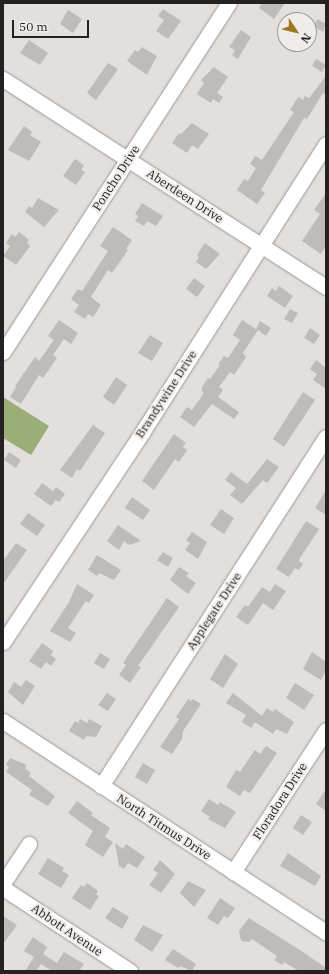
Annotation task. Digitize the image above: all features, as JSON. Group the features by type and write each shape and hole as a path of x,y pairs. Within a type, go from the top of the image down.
{"street":[{"name":"Poncho Drive","path":"3,352 229,3"},
{"name":"Aberdeen Drive","path":"3,79 326,287"},
{"name":"Brandywine Drive","path":"3,642 143,431 326,144"},
{"name":"Applegate Drive","path":"102,786 326,437"},
{"name":"North Titmus Drive","path":"3,721 326,932"},
{"name":"Floradora Drive","path":"233,872 326,730"},
{"path":"3,882 29,844"},
{"name":"Abbott Avenue","path":"3,888 130,971"}],"green space":[{"path":"3,397 49,426 31,455 3,438"}],"building":[{"path":"262,3 285,3 279,12 277,12 274,19 259,8"},
{"path":"163,9 181,21 168,39 156,31 164,20 158,16"},
{"path":"68,10 82,19 73,33 60,24"},
{"path":"318,19 326,24 323,32 317,28"},
{"path":"241,30 251,37 238,59 232,55 235,50 229,47"},
{"path":"29,40 48,53 40,65 20,53"},
{"path":"142,47 157,56 147,75 127,61 135,50 138,52"},
{"path":"316,59 326,65 322,72 312,66"},
{"path":"108,63 118,69 96,100 87,93"},
{"path":"214,67 228,77 217,93 223,97 219,103 213,99 211,103 197,94 204,83 201,80"},
{"path":"326,76 326,95 323,93 307,119 304,118 261,190 265,193 257,204 237,190 244,179 248,181 256,168 250,164 255,156 262,160 294,112 290,110 298,97 303,100 305,96 309,98"},
{"path":"192,123 209,134 198,149 192,145 187,153 172,143 179,133 181,134"},
{"path":"24,126 32,132 30,135 41,142 29,161 8,150"},
{"path":"75,159 84,165 81,170 85,172 76,185 63,176"},
{"path":"326,193 326,246 321,254 302,241 320,214 314,210"},
{"path":"38,198 59,210 44,227 25,212 29,206 32,208"},
{"path":"142,203 163,216 156,226 147,221 144,226 135,221 138,216 135,214"},
{"path":"113,227 132,240 126,249 128,250 112,273 108,270 91,297 101,305 93,317 88,314 85,319 74,312 79,305 71,299 78,289 82,291 108,251 100,246"},
{"path":"19,232 29,240 27,243 30,246 16,265 3,256 10,246 6,243 12,234 15,237"},
{"path":"205,243 220,254 206,269 196,262 199,257 197,255"},
{"path":"194,278 205,286 197,297 186,289"},
{"path":"279,286 293,296 285,308 267,296 272,288 276,291"},
{"path":"290,309 298,313 292,323 284,319"},
{"path":"59,320 78,333 71,344 64,339 53,355 57,358 43,378 39,375 21,404 10,397 16,387 15,386 35,357 39,361 54,340 48,336"},
{"path":"242,320 256,329 260,321 271,328 266,336 258,330 243,353 246,357 234,375 230,372 219,387 223,390 218,397 239,412 234,419 212,404 194,427 180,417 187,407 192,410 204,393 202,392 202,387 208,378 210,379 220,365 218,364 224,356 228,358 240,340 233,335"},
{"path":"310,328 320,335 314,344 304,338"},
{"path":"150,335 163,343 152,361 138,353"},
{"path":"316,360 326,368 326,389 313,380 317,374 310,369"},
{"path":"116,377 127,385 114,405 103,397"},
{"path":"303,392 315,400 284,447 273,439"},
{"path":"93,425 105,433 80,471 77,469 72,478 60,470"},
{"path":"174,434 186,443 183,447 187,450 179,462 175,459 154,490 142,481"},
{"path":"9,452 21,460 16,468 4,460"},
{"path":"267,459 279,467 267,483 263,480 242,504 230,495 236,488 225,480 231,472 247,484"},
{"path":"42,483 53,491 56,487 65,494 59,502 56,500 51,506 34,494"},
{"path":"326,490 326,515 315,508"},
{"path":"132,497 150,510 143,520 125,508"},
{"path":"221,509 234,518 224,534 210,525"},
{"path":"28,513 45,525 37,536 20,524"},
{"path":"306,521 319,529 300,558 299,561 303,564 299,570 295,568 289,577 276,569"},
{"path":"118,525 141,541 129,545 124,541 119,550 107,541"},
{"path":"192,532 207,542 198,559 185,550 190,543 186,540"},
{"path":"16,543 27,550 3,584 3,561"},
{"path":"163,552 173,558 168,567 157,560"},
{"path":"97,555 121,570 114,580 99,573 97,576 88,570"},
{"path":"179,567 189,573 186,576 196,583 188,594 170,580"},
{"path":"77,584 94,595 89,603 86,601 68,628 76,633 70,642 50,631 69,602"},
{"path":"275,584 286,591 273,610 263,603 248,625 236,617 245,605 248,607 262,587 270,592"},
{"path":"167,598 179,607 138,666 141,667 130,683 119,675 126,665 123,663"},
{"path":"42,643 53,651 51,655 56,659 51,666 46,662 41,669 29,661"},
{"path":"312,652 326,662 326,671 321,680 303,669"},
{"path":"100,653 110,659 104,669 94,663"},
{"path":"225,654 238,664 223,688 210,679"},
{"path":"26,680 35,686 23,705 8,692 14,682 21,687"},
{"path":"295,683 314,695 304,710 286,698"},
{"path":"107,693 116,699 108,711 98,705"},
{"path":"233,693 262,716 267,708 273,712 275,709 294,722 287,734 276,729 273,734 255,722 251,728 242,722 246,715 226,703"},
{"path":"188,699 191,701 193,699 201,704 183,731 182,739 172,754 160,747 179,719 176,717"},
{"path":"80,719 87,723 89,719 102,726 96,737 86,736 84,740 69,731 75,721 78,723"},
{"path":"266,746 277,753 250,793 244,790 240,796 226,787 236,770 240,772 255,750 260,754"},
{"path":"10,758 27,765 25,768 31,773 29,776 55,796 48,806 29,795 32,790 6,772 9,767 6,765"},
{"path":"143,763 155,770 147,784 135,777"},
{"path":"326,789 326,811 316,804"},
{"path":"209,799 218,805 220,802 236,812 225,828 208,819 210,817 201,811"},
{"path":"77,801 93,813 91,815 110,828 105,837 113,842 103,857 85,845 93,831 68,813"},
{"path":"301,815 312,822 303,835 293,828"},
{"path":"115,843 123,849 126,844 145,857 137,868 128,863 124,869 119,866"},
{"path":"288,853 321,876 315,886 280,866"},
{"path":"48,858 64,868 62,871 69,875 61,888 38,874"},
{"path":"160,860 175,874 161,893 149,885 158,873 153,870"},
{"path":"188,881 206,890 194,907 180,893"},
{"path":"87,883 98,891 96,895 99,896 90,910 72,898 81,885 84,887"},
{"path":"220,898 235,908 228,918 224,916 218,925 207,918"},
{"path":"113,907 129,917 122,929 105,918"},
{"path":"3,916 17,925 3,944"},
{"path":"249,918 306,954 326,968 326,971 299,971 284,962 282,965 274,960 277,956 252,939 249,942 241,941 239,931"},
{"path":"143,925 163,935 152,952 134,940"},
{"path":"33,937 47,947 43,954 57,963 64,952 84,964 79,971 52,971 41,964 36,971 25,971 34,957 24,951"},
{"path":"173,949 196,964 192,971 180,966 178,968 165,960"}]}
